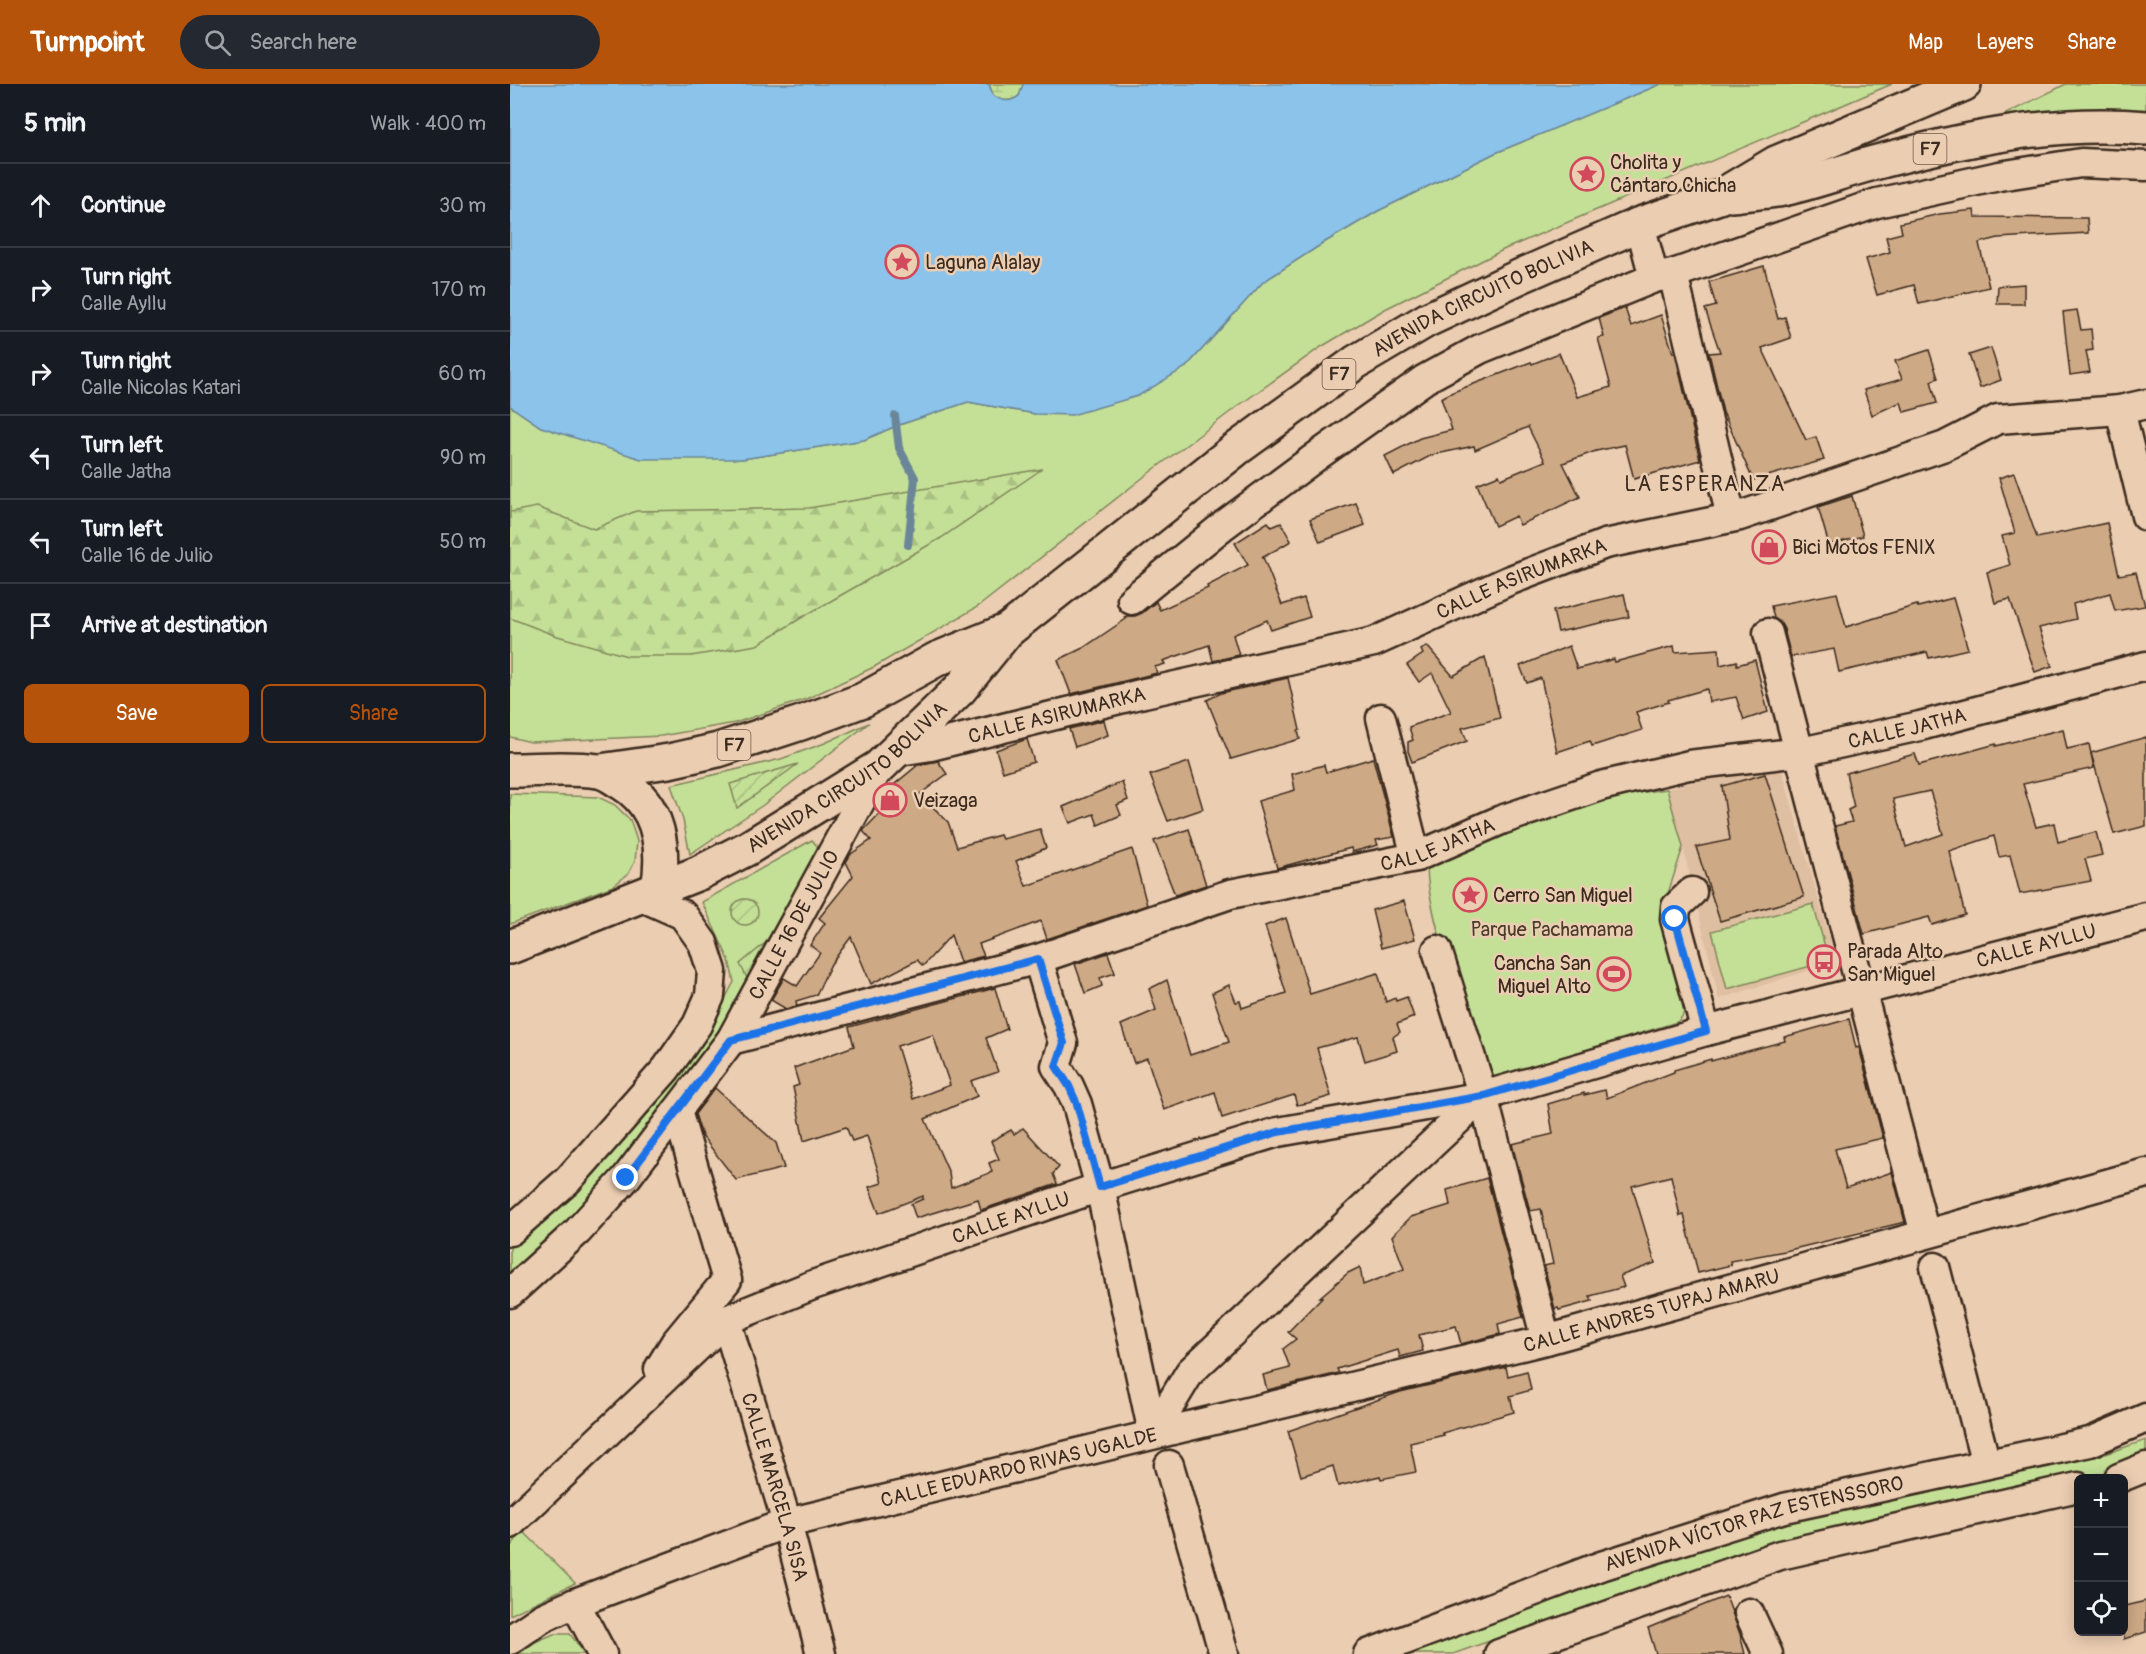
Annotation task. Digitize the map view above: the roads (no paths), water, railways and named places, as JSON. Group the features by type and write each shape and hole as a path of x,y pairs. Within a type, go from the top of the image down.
{"highway":[{"name":"AVENIDA CIRCUITO BOLIVIA","path":"1719,197 1776,163 1964,84"},
{"name":"AVENIDA CIRCUITO BOLIVIA","path":"649,893 699,873 748,848 886,760 960,689 1007,631 1235,450 1356,362 1427,320 1522,275 1641,224 1719,197 1779,189 1932,149 2014,133 2061,128 2146,128"},
{"name":"AVENIDA CIRCUITO BOLIVIA","path":"600,771 669,761 718,750 801,723 863,700 937,659 1007,631"},
{"name":"F7","path":"510,770 600,771 632,789 648,805 660,845 661,869 649,893 510,947"}],"street":[{"path":"1132,600 1224,525 1317,456 1425,379 1480,349 1664,276 1877,203 1999,176 2082,163 2146,166"},
{"path":"1641,224 1664,276 1731,517"},
{"path":"2133,407 2146,516"},
{"name":"CALLE ASIRUMARKA","path":"886,760 1144,693 1374,642 1508,581 1605,544 1731,517 1945,446 1998,419 2133,407"},
{"path":"1768,633 1801,752 1925,1234"},
{"name":"CALLE JATHA","path":"731,1040 1038,959 1230,894 1416,858 1502,820 1601,786 1689,765 1801,752 1920,726 2146,666"},
{"path":"1381,718 1416,858"},
{"name":"CALLE 16 DE JULIO","path":"510,1293 578,1231 626,1178 731,1040 886,760"},
{"path":"1692,892 1676,907 1675,919 1706,1031"},
{"path":"510,1231 567,1180 666,1069 697,1025 710,996 712,971 703,943 683,915 649,893"},
{"name":"CALLE AYLLU","path":"510,1524 726,1320 813,1285 1100,1187 1278,1132 1483,1096 1706,1031 2146,917"},
{"path":"1437,950 1483,1096 1546,1340"},
{"path":"1038,959 1064,1043 1056,1066 1077,1104 1100,1187 1153,1433"},
{"name":"CALLE EDUARDO RIVAS UGALDE","path":"510,1640 542,1618 575,1603 787,1523 1153,1433 1190,1372 1483,1096"},
{"path":"638,1405 675,1343 727,1280 677,1111"},
{"name":"CALLE ANDRES TUPAJ AMARU","path":"1153,1433 1546,1340 2146,1173"},
{"path":"1935,1267 1986,1464"},
{"name":"CALLE MARCELA SISA","path":"726,1320 787,1523 821,1654"},
{"name":"AVENIDA VÍCTOR PAZ ESTENSSORO","path":"1368,1654 1601,1566 1784,1508 2090,1442 2146,1418"},
{"path":"1169,1465 1224,1654"},
{"path":"2128,1475 2146,1467"},
{"name":"AVENIDA VÍCTOR PAZ ESTENSSORO","path":"1499,1654 1788,1552 2074,1488"},
{"path":"575,1603 602,1654"},
{"path":"1749,1613 1768,1654"}],"water":[{"name":"Laguna Alalay","path":"510,84 989,84 993,95 1006,101 1019,96 1023,84 1661,84 1493,154 1378,211 1325,242 1263,282 1186,367 1138,396 1072,415 1035,414 968,402 896,426 864,440 742,459 641,459 541,427 510,406"}],"waterway":[{"path":"895,416 899,448 915,478 908,545"}],"place":[{"name":"Cholita y Cántaro Chicha","path":"1587,174"},
{"name":"Laguna Alalay","path":"902,262"},
{"name":"Bici Motos FENIX","path":"1769,547"},
{"name":"Veizaga","path":"890,800"},
{"name":"Cerro San Miguel","path":"1470,895"},
{"name":"Parada Alto San Miguel","path":"1824,962"},
{"name":"Cancha San Miguel Alto","path":"1614,974"}],"district":[{"name":"LA ESPERANZA","path":"1705,484"}],"park label":[{"name":"Parque Pachamama","path":"1552,929"}]}
